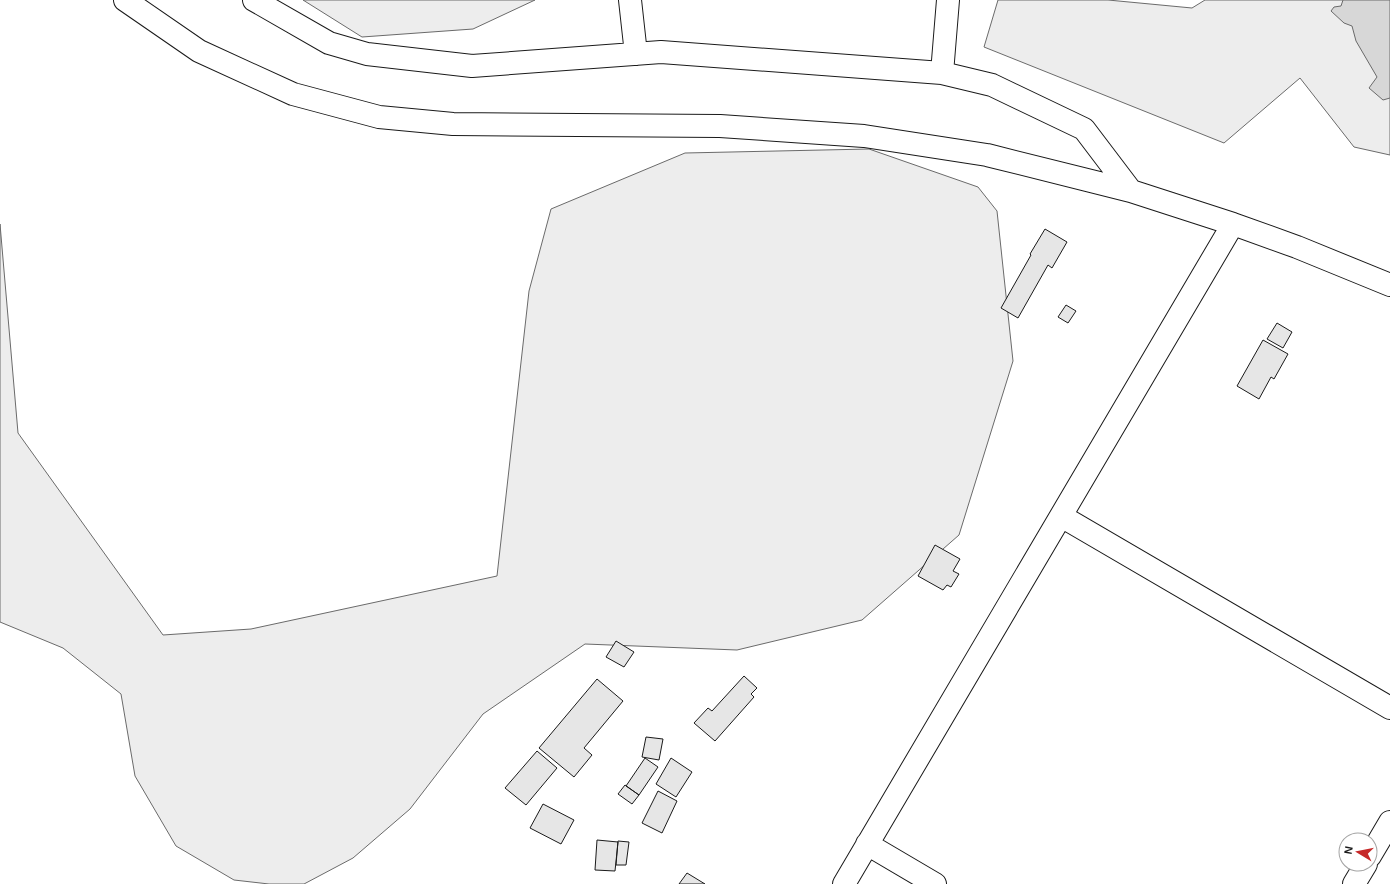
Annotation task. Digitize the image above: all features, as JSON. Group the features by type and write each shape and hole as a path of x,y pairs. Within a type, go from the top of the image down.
{"street":[{"path":"125,0 200,51 285,91 379,117 453,124 720,126 864,136 987,155 1131,191 1233,224 1296,247 1390,285"},
{"path":"254,0 329,43 367,54 472,66 661,52 942,73 992,85 1084,129 1131,191"},
{"path":"630,0 636,54"},
{"path":"942,73 948,0"},
{"path":"844,884 1233,224"},
{"path":"1061,516 1390,708"},
{"path":"1378,842 1390,822"},
{"path":"867,844 935,884"},
{"path":"1354,884 1361,872"}],"shaded area":[{"path":"303,0 535,0 473,29 362,37"},
{"path":"998,0 1108,0 1192,8 1205,0 1390,0 1390,155 1354,147 1300,78 1224,143 984,47"},
{"path":"1343,0 1390,0 1390,98 1383,100 1369,88 1377,77 1356,41 1352,26 1344,23 1331,11 1334,7 1341,6"},
{"path":"869,149 978,187 997,211 1013,361 959,535 862,620 737,650 585,644 483,714 410,809 353,858 304,884 269,884 234,880 176,846 135,776 121,694 63,648 0,622 0,224 18,433 163,635 251,629 497,576 529,291 551,209 685,153"}],"building":[{"path":"1045,229 1067,242 1052,268 1048,265 1018,318 1001,308"},
{"path":"1066,305 1076,311 1068,323 1058,317"},
{"path":"1277,323 1292,332 1283,348 1267,339"},
{"path":"1263,340 1288,354 1274,379 1271,377 1259,399 1237,386"},
{"path":"935,545 960,559 953,571 959,574 951,587 947,585 943,590 918,576"},
{"path":"616,641 634,652 624,667 606,657"},
{"path":"744,676 757,688 751,694 754,697 715,741 694,723 708,708 712,711"},
{"path":"597,679 623,701 584,748 592,755 574,777 539,748"},
{"path":"646,737 663,739 659,760 642,757"},
{"path":"537,751 557,768 526,805 505,788"},
{"path":"645,758 658,767 639,795 626,786"},
{"path":"671,758 692,772 676,797 656,784"},
{"path":"625,785 639,795 632,804 618,794"},
{"path":"658,791 677,801 662,833 642,823"},
{"path":"543,804 574,820 561,844 530,828"},
{"path":"597,840 618,842 615,871 595,870"},
{"path":"618,841 629,842 626,865 616,865"},
{"path":"687,873 705,884 679,884"}]}
